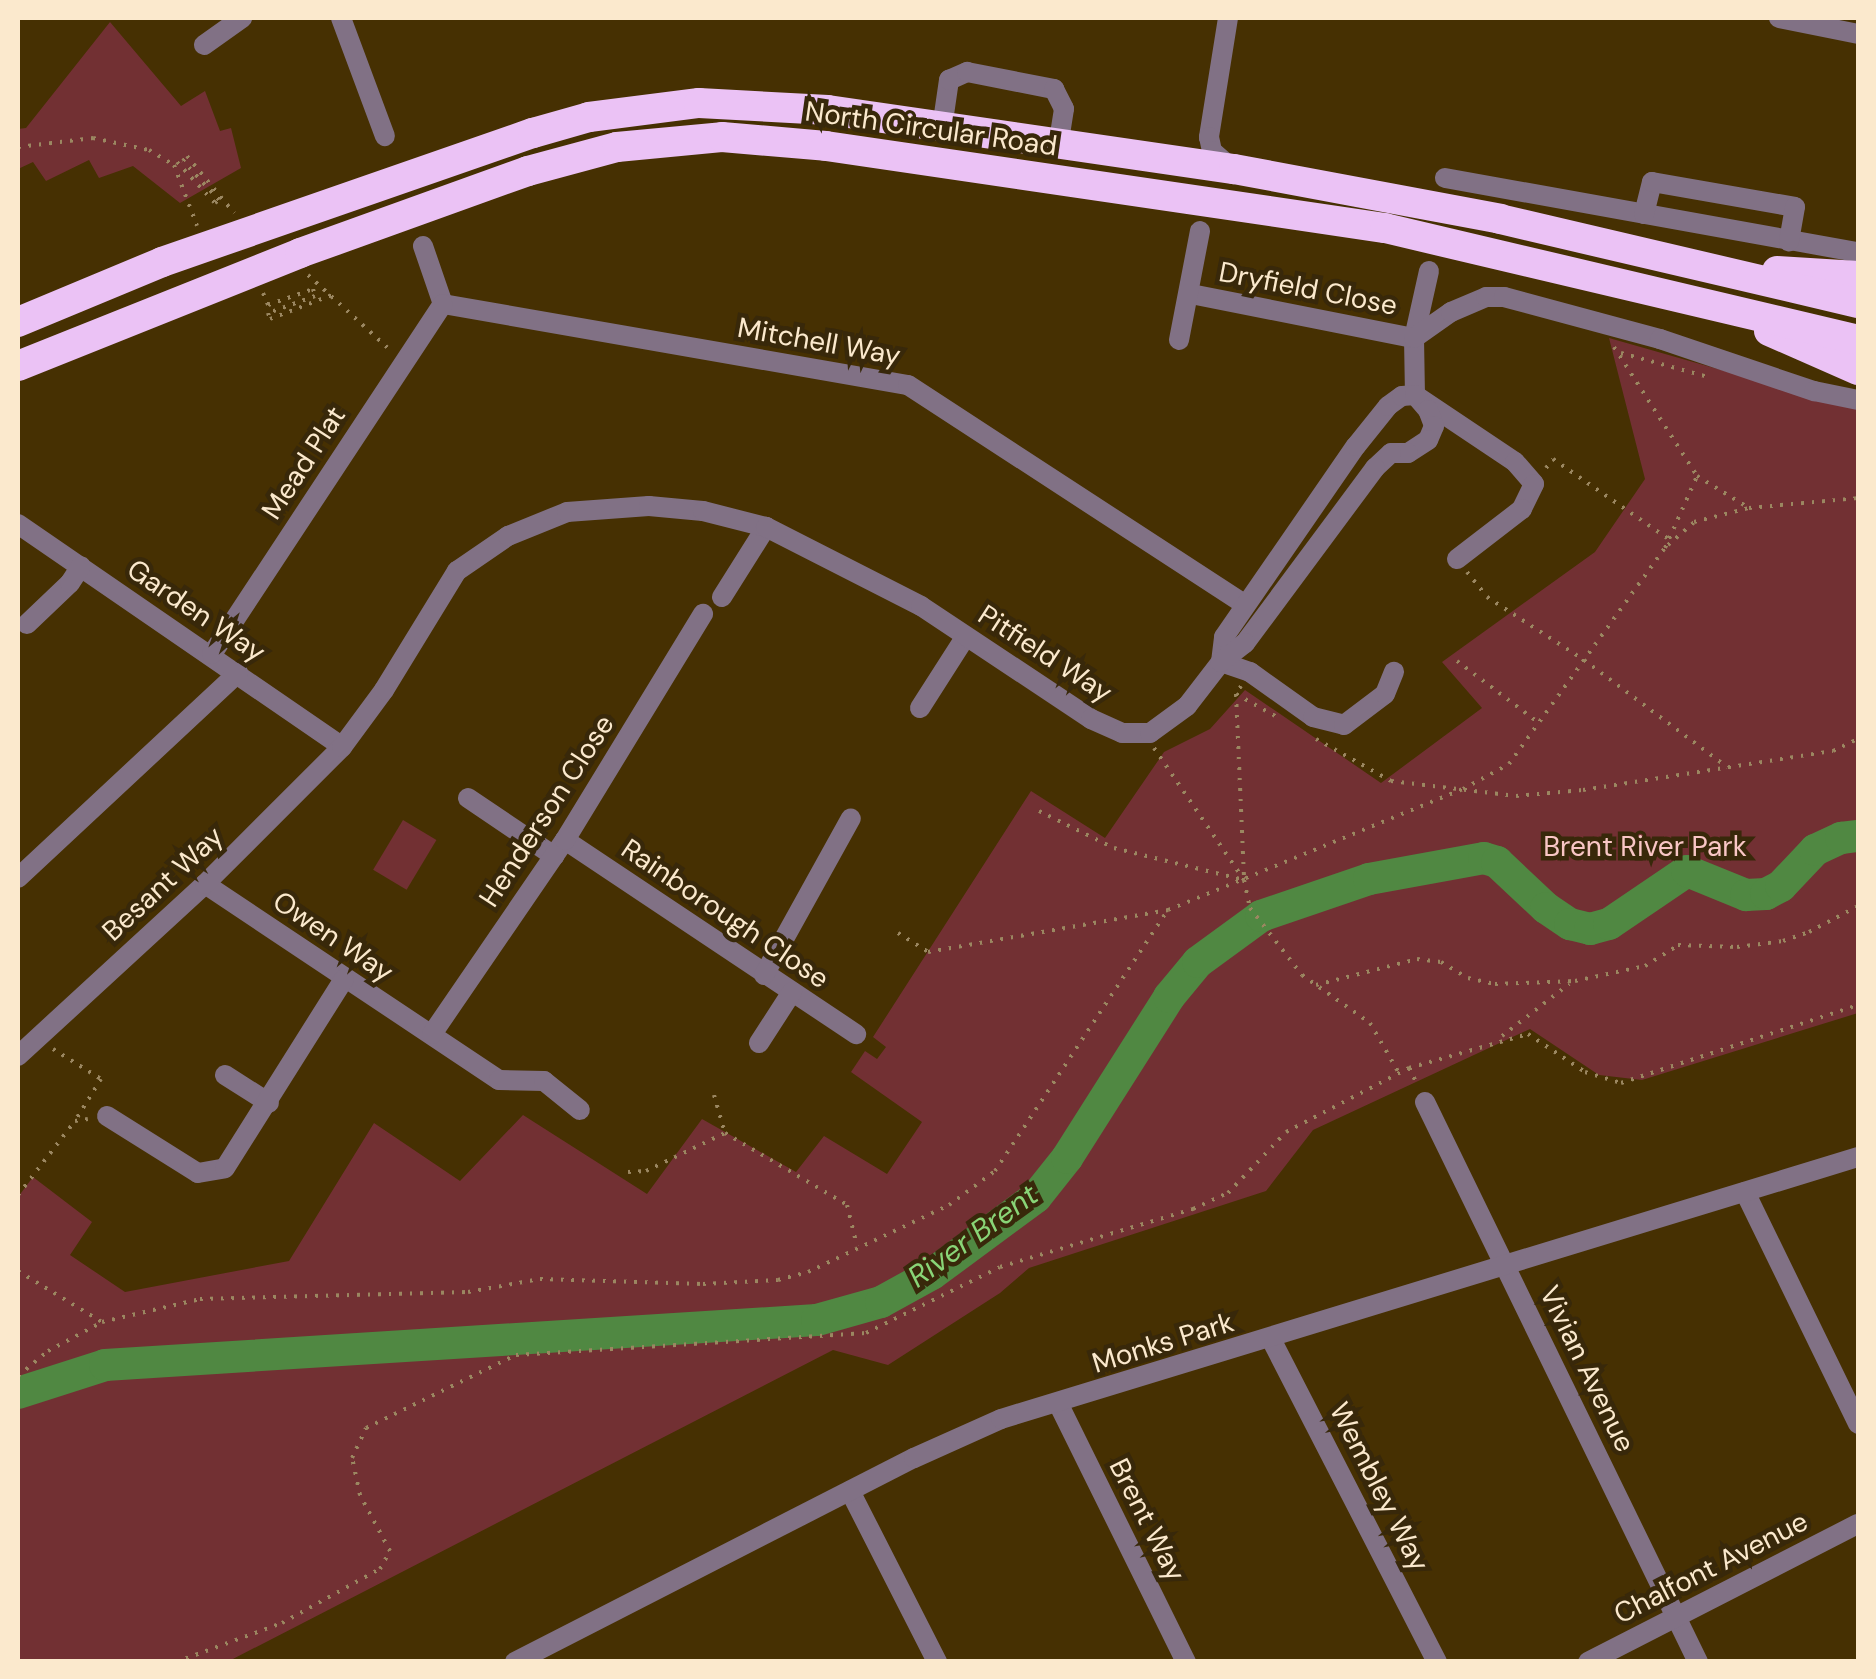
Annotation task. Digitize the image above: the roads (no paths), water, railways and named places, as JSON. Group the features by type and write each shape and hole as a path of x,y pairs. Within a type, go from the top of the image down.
{"highway":[{"name":"North Circular Road","path":"18,322 162,262 588,118 699,103 764,104 1234,169 1500,218 1858,303"},
{"name":"North Circular Road","path":"18,366 300,253 528,171 617,147 722,137 826,146 1385,228 1858,340"},
{"path":"1728,271 1858,276"},
{"path":"1722,307 1858,370"}],"street":[{"path":"204,45 242,18"},
{"path":"341,18 385,136"},
{"path":"1228,18 1209,137 1212,151 1234,169"},
{"path":"1779,18 1858,34"},
{"path":"942,128 949,80 958,73 986,75 1054,89 1064,108 1058,145"},
{"path":"1445,178 1858,252"},
{"path":"1644,214 1652,182 1794,207 1789,241"},
{"name":"Dryfield Close","path":"1179,340 1191,294 1200,230"},
{"path":"423,246 443,304"},
{"path":"1221,662 1245,643 1375,468 1391,453 1408,453 1428,440 1434,426 1428,410 1414,395 1414,338 1429,271"},
{"name":"Dryfield Close","path":"1191,294 1414,338"},
{"path":"1414,338 1451,312 1486,297 1504,297 1814,391 1858,400"},
{"name":"Mead Plat","path":"212,654 443,304"},
{"name":"Mitchell Way","path":"443,304 908,386 1244,604"},
{"path":"1221,662 1224,637 1244,604 1388,406 1402,396 1414,395 1515,462 1534,484 1522,509 1457,559"},
{"name":"Pitfield Way","path":"342,747 384,690 457,570 508,536 567,512 649,506 704,510 766,527 921,606 1092,720 1122,733 1150,732 1187,706 1221,662"},
{"name":"Garden Way","path":"18,524 342,747"},
{"path":"722,597 766,527"},
{"path":"27,624 70,583 81,566"},
{"name":"Henderson Close","path":"432,1034 559,848 703,614"},
{"path":"920,708 966,636"},
{"path":"1221,662 1250,672 1313,718 1344,725 1385,694 1394,672"},
{"path":"22,866 238,672"},
{"name":"Besant Way","path":"18,1056 205,884 342,747"},
{"name":"Rainborough Close","path":"468,798 559,848 856,1034"},
{"path":"764,975 851,818"},
{"name":"Owen Way","path":"205,884 499,1080 544,1081 580,1110"},
{"path":"107,1116 198,1173 225,1168 344,980"},
{"path":"759,1043 792,992"},
{"path":"225,1075 269,1103"},
{"name":"Vivian Avenue","path":"1426,1102 1698,1662"},
{"name":"Monks Park","path":"515,1662 955,1438 1858,1158"},
{"path":"1745,1192 1858,1424"},
{"name":"Wembley Way","path":"1271,1338 1437,1662"},
{"name":"Brent Way","path":"1058,1403 1186,1662"},
{"path":"850,1491 937,1662"},
{"name":"Chalfont Avenue","path":"1588,1662 1858,1524"}],"waterway":[{"name":"River Brent","path":"18,1393 105,1365 817,1320 881,1302 932,1274 1036,1197 1067,1158 1169,997 1198,962 1261,916 1369,879 1484,858 1497,862 1546,908 1570,924 1590,929 1609,924 1687,871 1746,895 1766,894 1781,886 1815,850 1841,838 1858,836"}],"park label":[{"name":"Brent River Park","path":"1645,847"}]}
